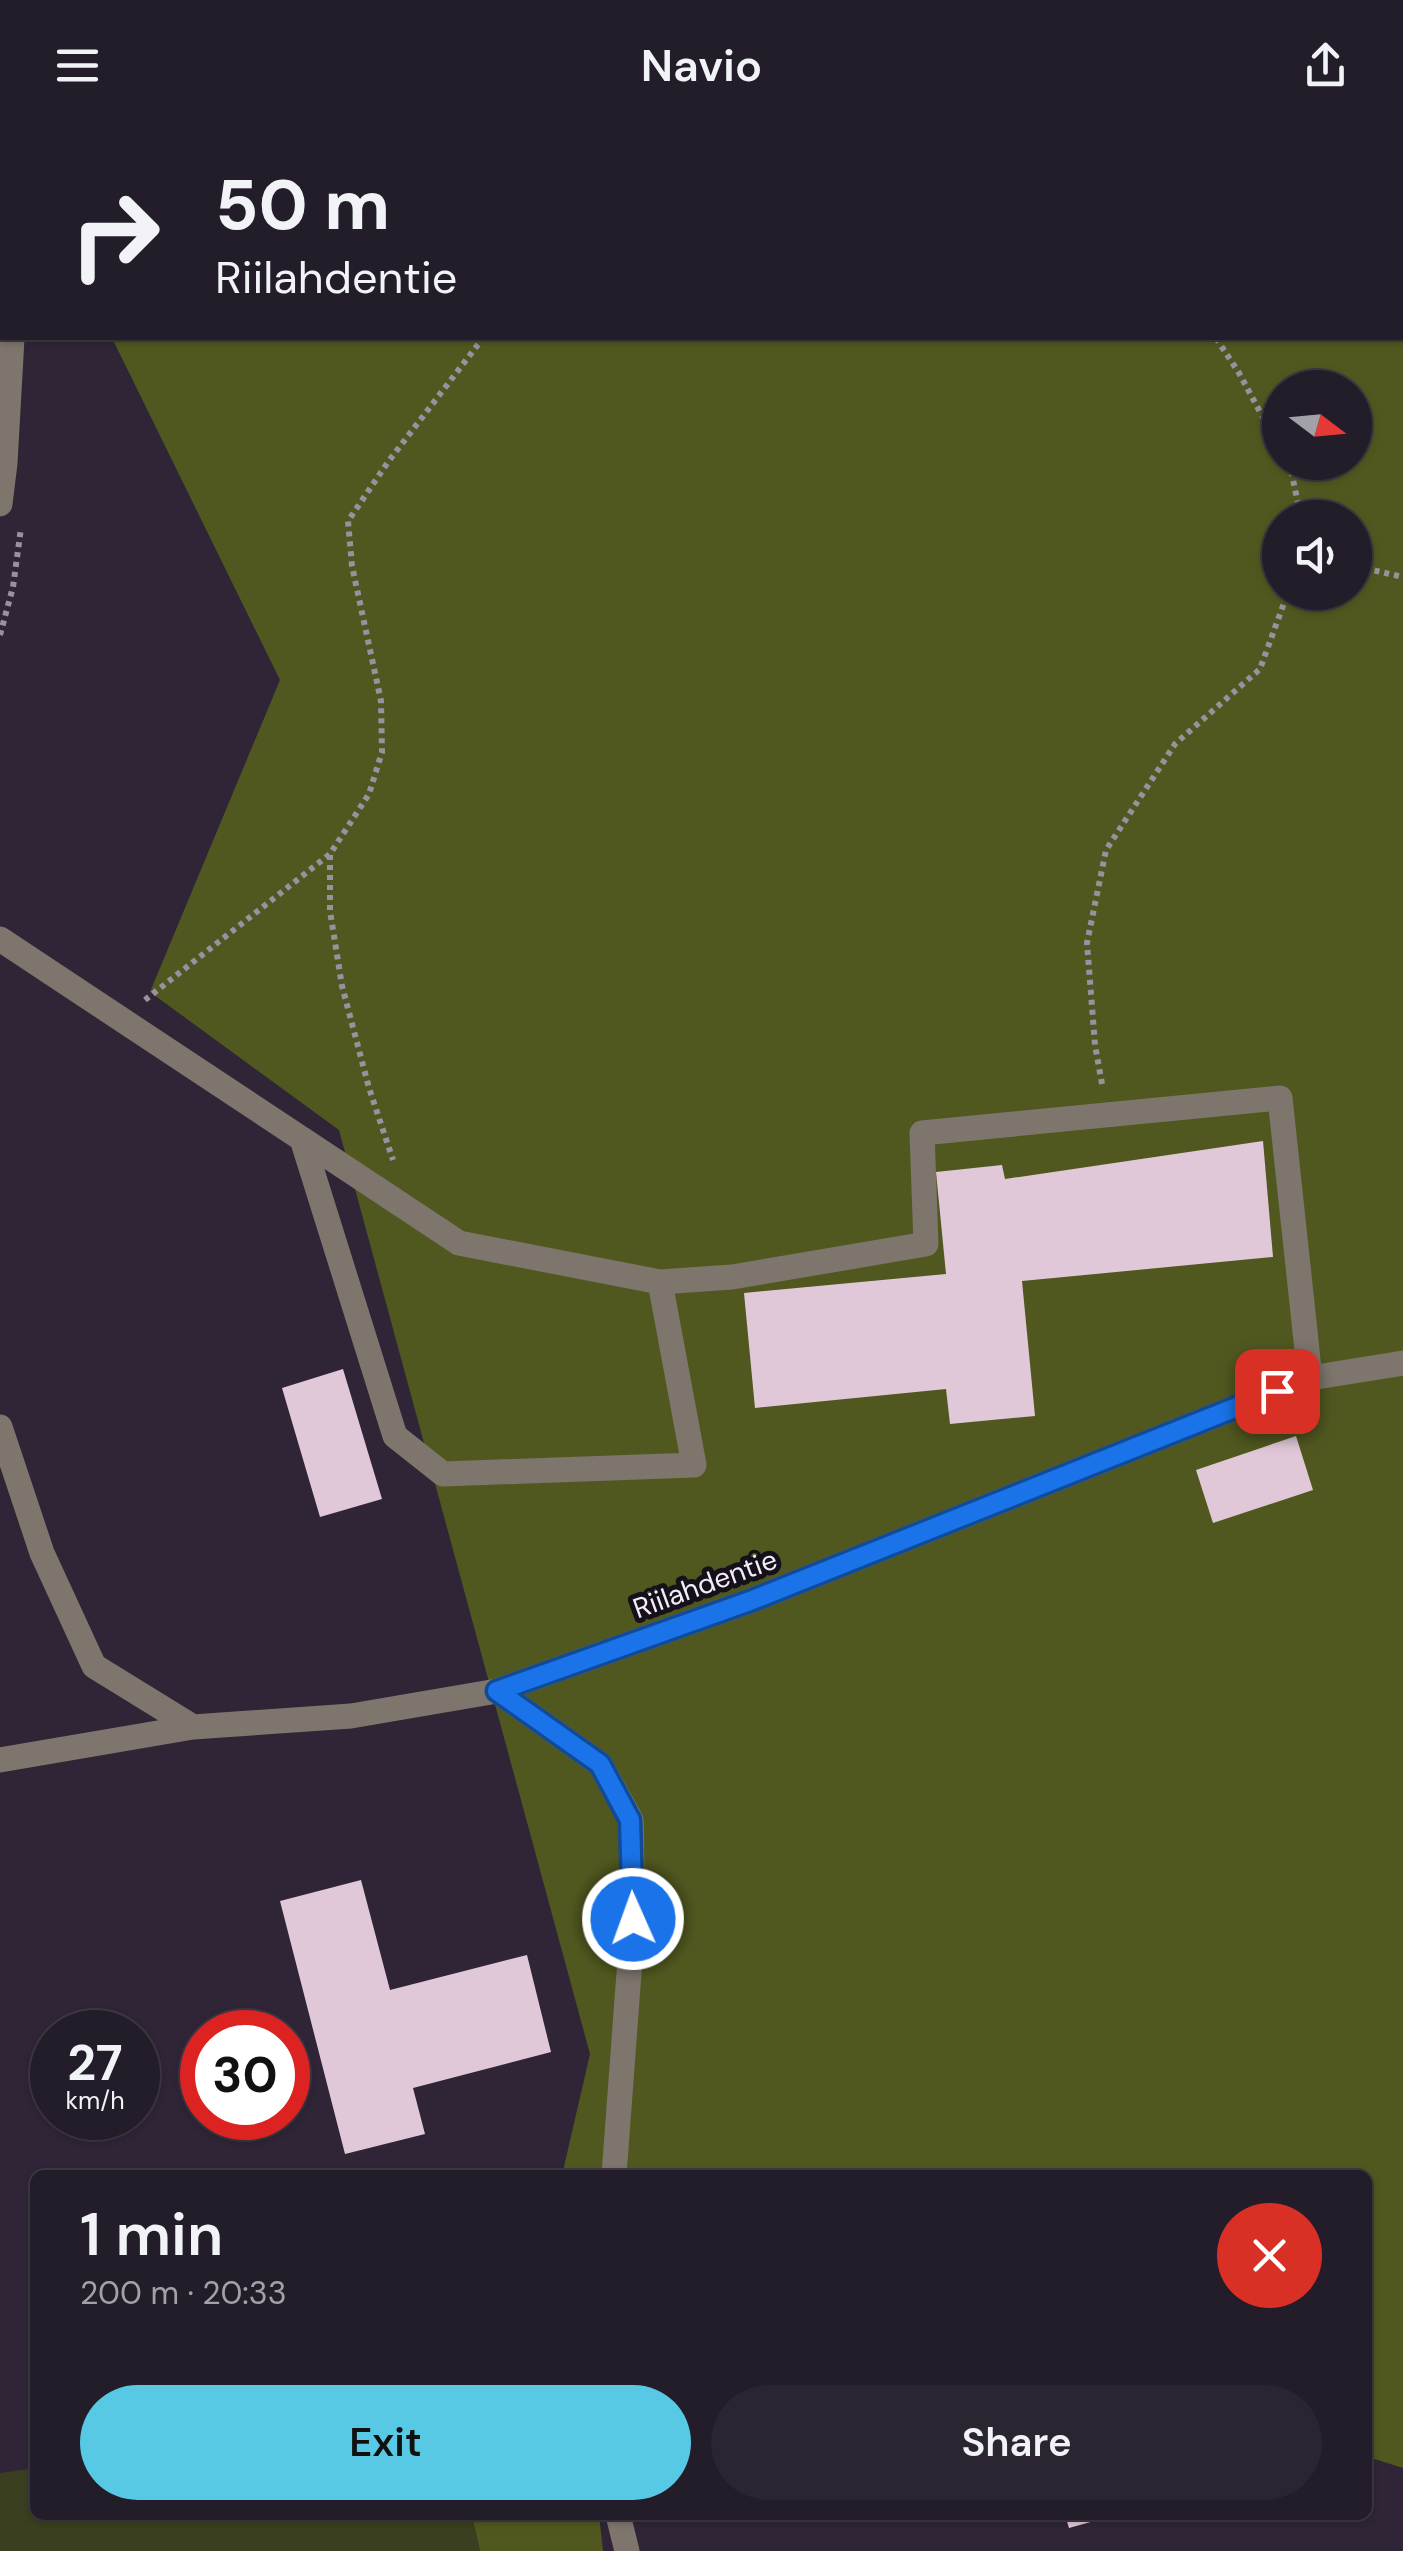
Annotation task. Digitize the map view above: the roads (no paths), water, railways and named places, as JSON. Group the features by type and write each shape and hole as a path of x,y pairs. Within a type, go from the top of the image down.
{"street":[{"path":"0,504 12,340"},
{"path":"0,938 459,1243 660,1282 732,1277 926,1244 922,1133 1280,1098 1310,1378"},
{"path":"302,1139 395,1436 443,1474 694,1466 660,1282"},
{"name":"Riilahdentie","path":"0,1760 193,1728 350,1716 497,1691 750,1601 1310,1378 1403,1363"},
{"path":"0,1427 42,1553 94,1666 193,1728"},
{"path":"497,1691 600,1764 630,1820 633,1919 614,2170"},
{"path":"619,2520 627,2551"}]}
